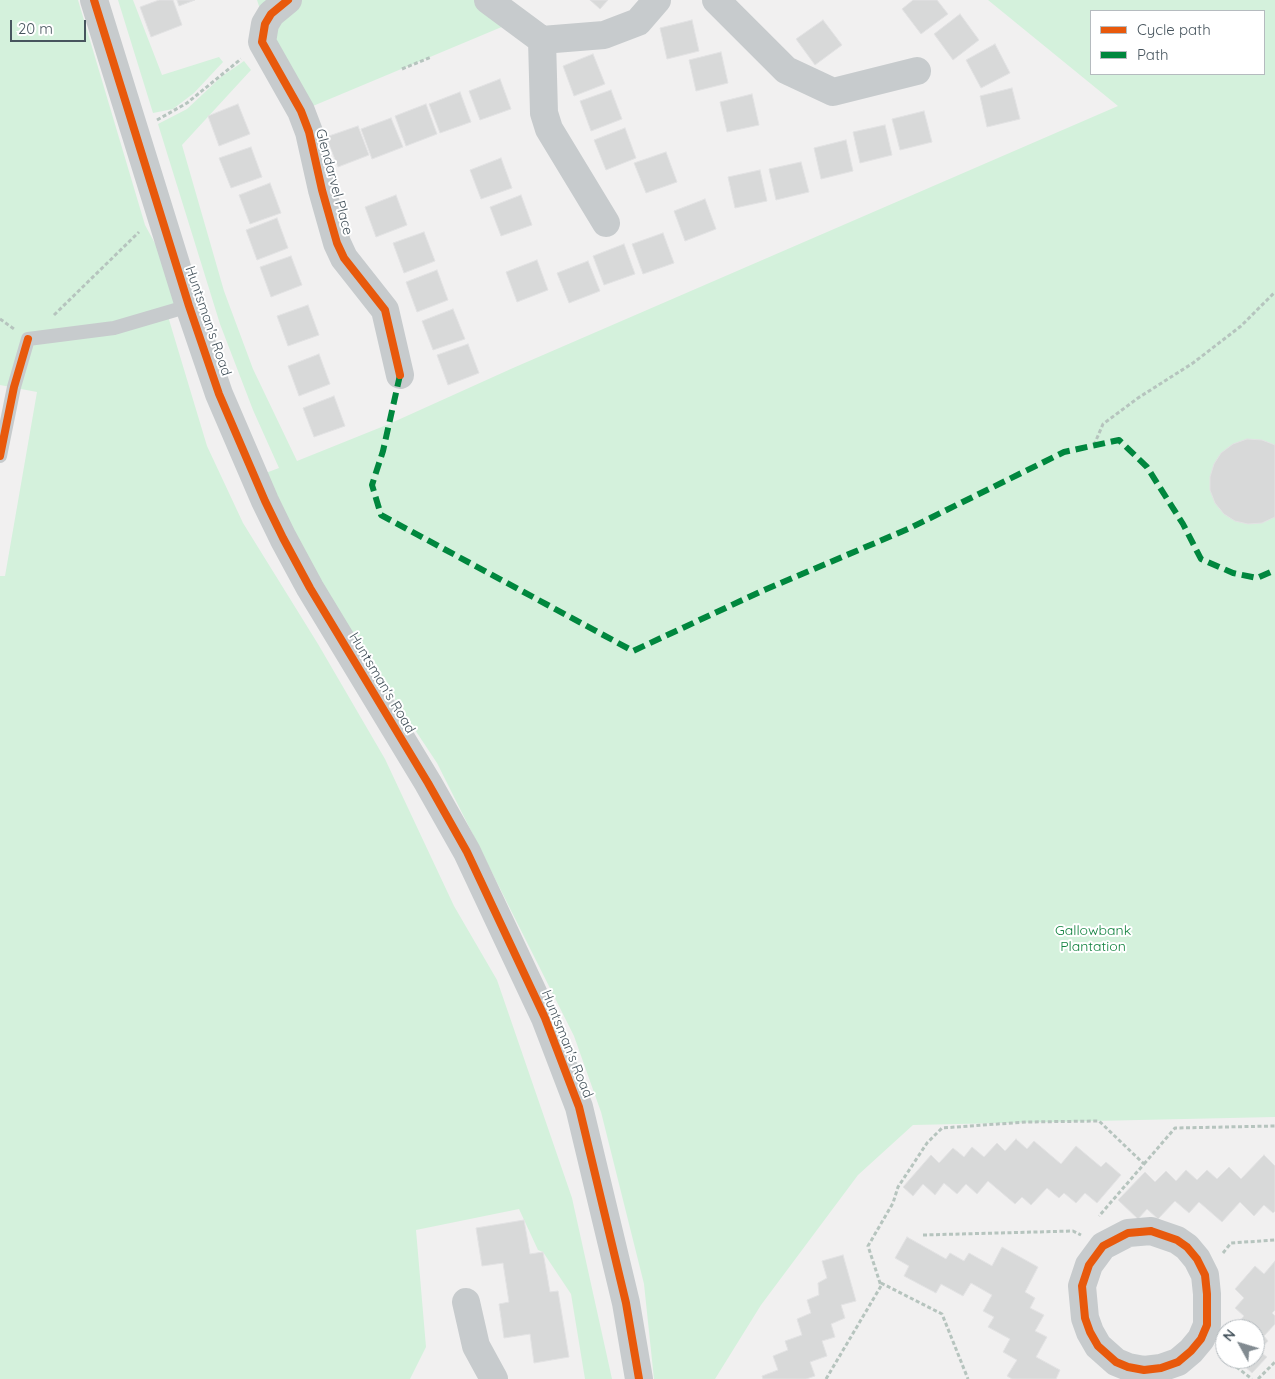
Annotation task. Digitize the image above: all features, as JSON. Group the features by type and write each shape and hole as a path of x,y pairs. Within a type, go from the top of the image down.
{"street":[{"name":"Huntsman's Road","path":"94,0 189,306 219,394 283,538 332,625 428,783 467,852 545,1018 579,1107 626,1303 638,1379"},
{"path":"262,42 265,24 271,14 288,0"},
{"path":"488,0 542,40 604,35 638,22 657,0"},
{"path":"716,0 786,70 833,92 917,71"},
{"path":"542,40 544,113 548,129 606,223"},
{"name":"Glendarvel Place","path":"262,42 300,110 306,125 337,243 344,258 384,310 400,376"},
{"path":"1158,1232 1177,1240 1187,1247 1197,1259 1205,1275 1208,1294 1207,1325 1201,1340 1192,1352 1178,1362 1143,1374 1116,1362 1098,1346 1085,1318 1082,1286 1099,1234 1158,1232"},
{"path":"466,1302 476,1346 494,1379"}],"lane":[{"path":"0,456 14,387 28,340 114,328 189,306"}],"path":[{"path":"130,116 146,110 154,122 187,103 262,42"},
{"path":"402,68 431,56"},
{"path":"28,340 145,225"},
{"path":"1094,445 1103,424 1138,398 1193,364 1241,326 1275,292"},
{"path":"826,1379 881,1286 868,1246 893,1203 898,1187 927,1143 942,1128 1026,1122 1099,1121 1144,1164"},
{"path":"923,1235 1073,1231 1099,1234 1144,1164 1175,1128 1275,1126"},
{"path":"1205,1275 1230,1244 1275,1240"},
{"path":"880,1282 942,1314 968,1379"},
{"path":"1258,1379 1275,1362"},
{"path":"1239,1369 1252,1379"}],"green space":[{"path":"0,0 78,0 145,225 189,306 167,313 207,446 243,523 318,644 385,759 454,906 497,980 572,1198 612,1379 585,1379 571,1294 543,1252 538,1250 519,1209 416,1230 426,1347 410,1379 0,1379 0,576 5,576 37,392 0,385"},
{"path":"118,0 133,0 162,75 219,57 223,62 194,93 173,109 153,113"},
{"path":"257,0 488,0 516,21 301,111"},
{"name":"Gallowbank Plantation","path":"988,0 1275,0 1275,1117 913,1125 858,1175 761,1305 715,1379 654,1379 644,1284 601,1112 574,1036 437,763 342,620 255,477 279,468 253,410 220,324 158,124 187,109 221,77 244,61 251,70 182,145 224,291 253,369 297,461 389,424 513,368 1118,106"}],"building":[{"path":"159,0 173,0 182,25 151,37 140,7"},
{"path":"177,0 195,0 179,6"},
{"path":"590,0 608,0 600,9"},
{"path":"913,0 937,0 948,14 921,34 902,9"},
{"path":"960,14 979,40 953,60 934,34"},
{"path":"692,20 699,51 667,59 660,28"},
{"path":"823,20 842,45 815,65 796,39"},
{"path":"995,44 1010,73 981,88 966,60"},
{"path":"721,52 728,83 696,91 689,60"},
{"path":"593,54 605,84 574,96 563,66"},
{"path":"500,79 511,109 480,120 469,91"},
{"path":"1012,88 1020,119 987,127 980,96"},
{"path":"611,90 622,119 591,131 580,101"},
{"path":"460,92 471,122 440,133 429,104"},
{"path":"752,94 759,125 727,132 720,102"},
{"path":"238,104 250,134 219,146 208,116"},
{"path":"426,104 437,134 406,146 395,116"},
{"path":"924,111 932,142 900,150 892,119"},
{"path":"391,118 403,147 372,159 361,129"},
{"path":"885,125 892,155 860,163 853,132"},
{"path":"358,126 369,155 338,167 326,137"},
{"path":"625,128 636,158 606,170 594,140"},
{"path":"846,140 853,171 821,179 814,148"},
{"path":"251,147 262,177 231,188 219,158"},
{"path":"666,152 677,182 646,193 634,163"},
{"path":"501,158 512,188 481,199 470,170"},
{"path":"801,162 809,192 776,200 769,169"},
{"path":"760,170 767,201 735,208 728,177"},
{"path":"270,183 281,213 250,224 239,195"},
{"path":"396,195 407,225 376,237 365,207"},
{"path":"521,195 532,225 501,236 490,207"},
{"path":"705,199 716,229 685,241 674,211"},
{"path":"277,218 288,248 257,260 246,230"},
{"path":"424,232 435,261 404,273 393,243"},
{"path":"663,233 674,263 643,274 632,244"},
{"path":"624,244 635,274 604,285 593,256"},
{"path":"291,256 302,285 271,297 260,267"},
{"path":"537,260 548,290 517,302 506,272"},
{"path":"588,261 600,291 569,303 557,273"},
{"path":"437,270 448,300 417,312 406,282"},
{"path":"308,305 319,335 288,346 277,316"},
{"path":"453,309 465,339 433,350 422,321"},
{"path":"468,344 479,373 448,385 437,355"},
{"path":"319,354 330,384 299,396 288,366"},
{"path":"334,396 345,426 314,437 303,408"},
{"path":"1247,439 1262,440 1275,445 1275,517 1262,523 1248,524 1235,521 1224,514 1215,503 1210,490 1210,477 1214,464 1221,453 1233,444"},
{"path":"1016,1139 1027,1149 1034,1141 1061,1164 1076,1146 1101,1167 1106,1162 1121,1175 1097,1203 1085,1193 1076,1203 1064,1193 1059,1198 1047,1188 1031,1205 1022,1197 1015,1204 988,1181 977,1194 966,1184 957,1194 944,1183 935,1195 923,1184 913,1196 903,1187 931,1155 939,1163 953,1148 964,1157 972,1147 984,1157 997,1143 1005,1151"},
{"path":"1264,1155 1275,1166 1275,1211 1273,1213 1264,1205 1254,1216 1240,1202 1222,1222 1199,1202 1189,1213 1175,1201 1158,1219 1147,1209 1138,1219 1118,1200 1145,1172 1155,1182 1166,1171 1176,1181 1186,1170 1197,1180 1207,1170 1217,1179 1229,1167 1241,1179"},
{"path":"524,1220 530,1254 543,1252 550,1292 558,1291 569,1357 534,1363 530,1334 504,1338 499,1304 509,1302 503,1263 482,1266 476,1228"},
{"path":"907,1237 946,1259 950,1253 964,1261 969,1253 992,1266 1002,1247 1038,1267 1025,1292 1035,1298 1030,1308 1044,1315 1035,1331 1047,1337 1036,1357 1060,1370 1056,1379 1012,1379 1007,1376 1017,1360 1003,1352 1010,1339 988,1327 994,1317 983,1311 992,1295 971,1283 963,1296 941,1284 936,1293 904,1276 909,1266 895,1258"},
{"path":"843,1255 856,1301 841,1305 845,1318 831,1324 835,1337 822,1341 827,1356 810,1362 815,1376 806,1379 763,1379 762,1376 778,1370 773,1356 788,1350 785,1341 802,1335 797,1319 811,1313 807,1300 819,1295 818,1283 827,1278 822,1261"},
{"path":"1275,1261 1275,1310 1272,1313 1275,1316 1275,1324 1265,1335 1265,1319 1241,1319 1244,1316 1235,1308 1244,1298 1235,1289 1255,1266 1264,1274"},
{"path":"1247,1369 1256,1369 1252,1373"}],"marked path":[{"path":"400,375 383,451 372,485 381,515 633,651 762,591 908,529 1064,452 1119,440 1147,467 1183,524 1201,559 1233,573 1257,578 1275,570"}],"cycle path":[{"path":"94,0 189,306 219,394 265,501 310,588 428,783 467,852 545,1018 579,1107 626,1303 639,1379"},
{"path":"288,0 271,14 265,24 262,42 301,111 309,132 322,190 337,243 344,258 385,310 400,375"},
{"path":"0,456 14,387 28,339"},
{"path":"1151,1231 1177,1240 1187,1247 1197,1259 1205,1275 1207,1325 1201,1339 1178,1362 1161,1368 1144,1370 1128,1367 1116,1362 1098,1346 1085,1318 1082,1286 1089,1265 1103,1246 1128,1233 1151,1231"}]}
